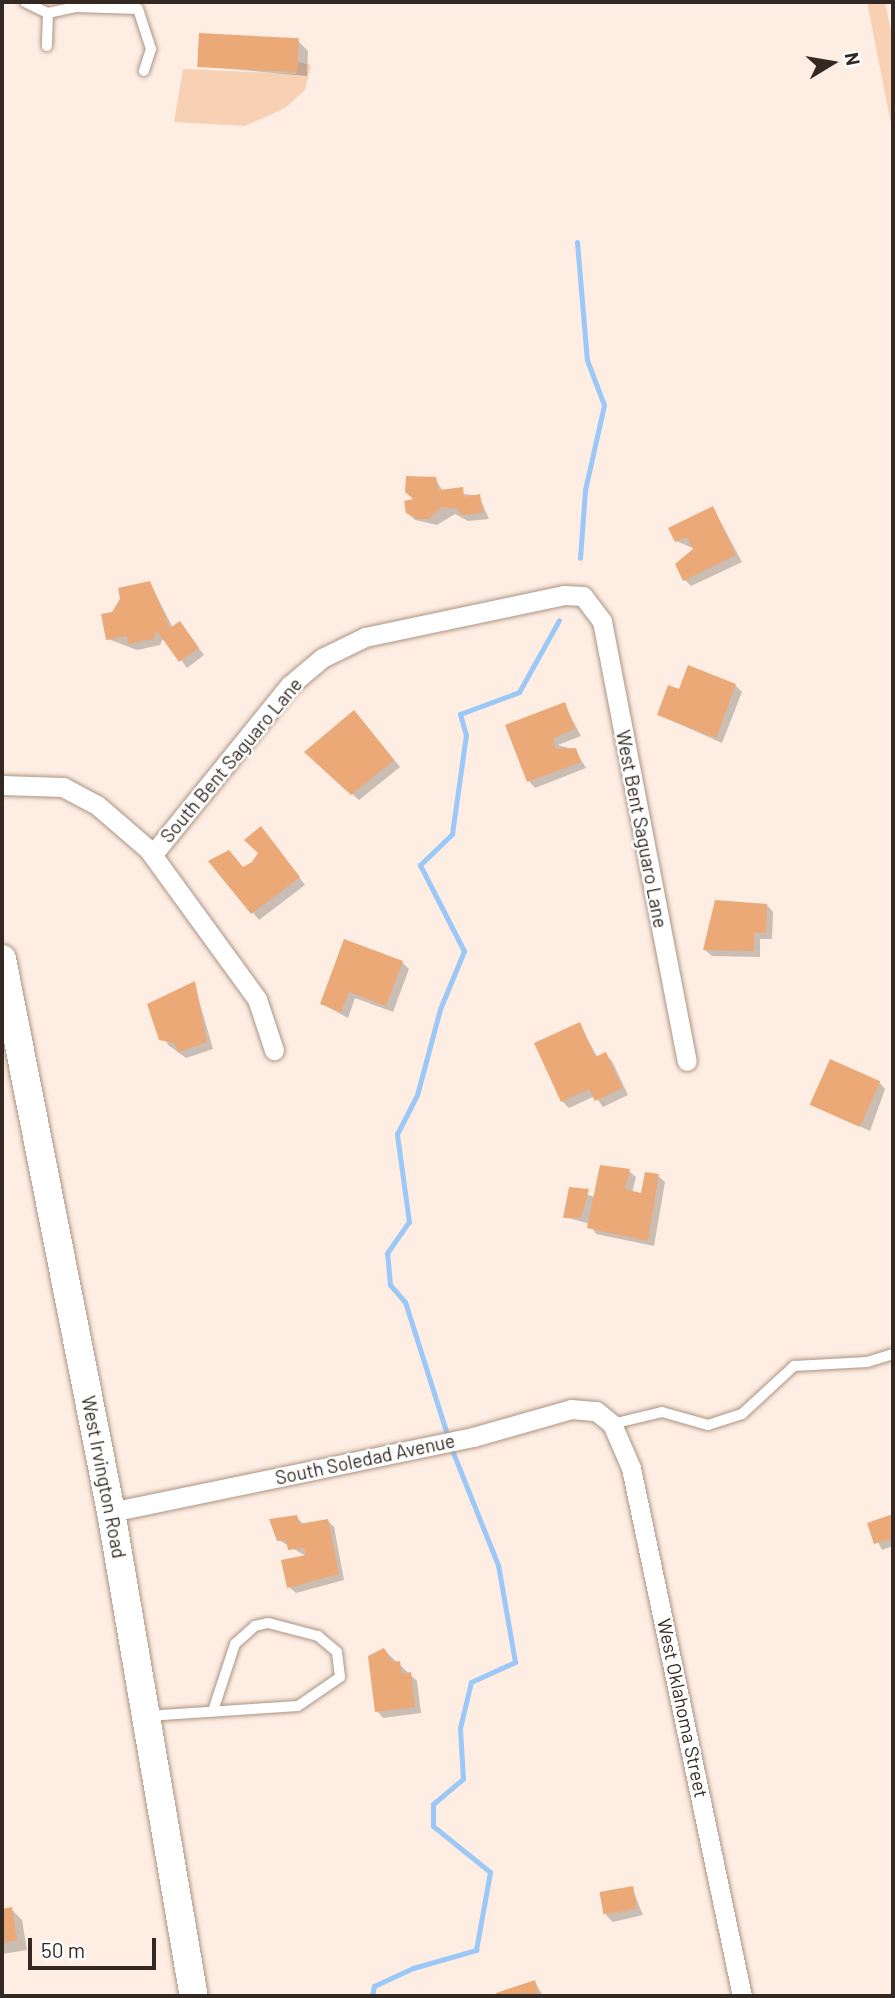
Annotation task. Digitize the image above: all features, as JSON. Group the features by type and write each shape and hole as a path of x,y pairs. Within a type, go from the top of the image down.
{"main road":[{"name":"West Irvington Road","path":"2,959 7,1011 111,1512 194,1996"}],"street":[{"name":"South Bent Saguaro Lane","path":"153,855 290,685 322,658 365,637 564,594 591,600"},
{"name":"West Bent Saguaro Lane","path":"591,600 602,621 687,1061"},
{"path":"2,785 63,787 97,805 153,855 257,999 274,1050"},
{"name":"South Soledad Avenue","path":"111,1512 473,1437 571,1409 596,1411 612,1424"},
{"name":"West Oklahoma Street","path":"612,1424 631,1468 657,1579 742,1996"}],"lane":[{"path":"25,2 48,13 76,7 138,9 151,49 145,71"},
{"path":"47,46 48,13"},
{"path":"612,1424 662,1412 708,1424 742,1414 794,1366 867,1362 893,1354"},
{"path":"146,1716 213,1711 275,1711 317,1699 340,1677 337,1652 318,1636 268,1623 256,1626 235,1644 213,1711"}],"shaded area":[{"path":"867,2 885,2 893,41 893,134"},
{"path":"298,62 311,65 305,90 285,108 245,126 174,122 183,69 296,74"}],"building":[{"path":"199,33 299,38 297,72 197,67"},
{"path":"406,476 436,477 439,490 463,487 464,497 480,494 483,513 460,515 459,509 441,507 429,519 417,519 406,513 404,501 413,499 405,492"},
{"path":"713,506 736,555 683,581 675,564 693,549 687,537 675,542 668,528"},
{"path":"150,581 170,628 180,621 199,648 179,662 157,631 153,639 128,644 127,636 106,640 101,614 112,612 120,599 118,588"},
{"path":"688,665 736,684 716,738 657,715 668,685 679,689"},
{"path":"565,702 575,729 553,738 556,749 576,748 581,762 527,782 505,725"},
{"path":"354,710 394,760 351,795 304,752"},
{"path":"261,826 300,877 251,914 208,861 229,850 243,867 252,862 258,853 244,840"},
{"path":"715,900 767,904 766,933 754,933 754,951 703,950"},
{"path":"344,939 403,961 386,1006 349,992 341,1012 320,1004"},
{"path":"195,981 207,1042 178,1052 174,1043 159,1040 147,1004"},
{"path":"580,1022 595,1057 606,1052 622,1088 595,1101 589,1089 561,1102 534,1043"},
{"path":"830,1059 880,1081 860,1127 810,1105"},
{"path":"600,1165 630,1169 625,1189 641,1193 645,1172 659,1174 648,1241 587,1228"},
{"path":"569,1187 589,1189 581,1218 563,1218"},
{"path":"893,1514 893,1538 874,1544 867,1523"},
{"path":"297,1515 299,1524 328,1519 339,1574 287,1588 281,1560 306,1555 304,1548 288,1550 286,1540 277,1541 269,1519"},
{"path":"384,1648 393,1662 400,1661 402,1674 411,1672 415,1707 375,1712 368,1656"},
{"path":"633,1886 637,1909 604,1915 600,1892"},
{"path":"12,1907 17,1940 2,1943 2,1909"},
{"path":"535,1980 539,1996 497,1996 496,1993"}],"waterway":[{"path":"577,242 587,360 604,405 585,490 580,558"},
{"path":"372,1996 374,1986 413,1968 476,1950 490,1872 433,1826 433,1804 463,1779 460,1728 471,1682 515,1662 498,1565 452,1450 405,1302 390,1285 387,1253 409,1222 397,1134 417,1095 440,1009 464,951 420,865 452,834 466,735 460,714 519,692 559,620"}]}
